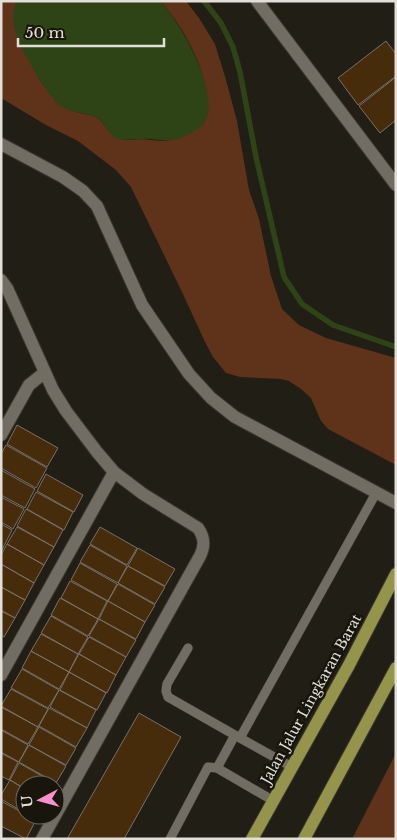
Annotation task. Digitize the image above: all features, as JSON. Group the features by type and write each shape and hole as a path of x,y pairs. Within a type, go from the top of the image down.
{"main road":[{"name":"Jalan Jalur Lingkaran Barat","path":"252,839 272,800 350,665 396,574"},
{"path":"304,839 396,668"}],"street":[{"path":"256,1 396,185"},
{"path":"1,144 63,177 83,191 97,206 142,305 189,374 211,398 235,417 396,503"},
{"path":"1,280 7,288 44,373 66,411 114,472 157,503 194,524 202,535 204,548 42,839"},
{"path":"1,435 29,385 44,373"},
{"path":"1,675 114,472"}],"lane":[{"path":"217,768 238,736 376,493"},
{"path":"188,648 167,684 166,691 168,697 292,767"},
{"path":"170,839 208,767 217,768 272,800"}],"shaded area":[{"path":"1,1 17,1 14,15 21,45 40,80 56,101 70,110 96,117 113,134 121,139 162,141 180,137 203,124 207,117 207,96 200,66 178,24 160,1 186,1 215,44 237,121 249,190 259,219 271,276 282,309 299,325 326,338 396,358 396,465 328,429 321,421 311,398 289,381 240,377 226,373 213,357 205,342 131,187 116,170 78,141 46,125 1,98"},
{"path":"17,1 160,1 178,24 202,73 209,105 206,121 186,136 176,139 120,140 114,137 96,117 66,109 55,100 44,86 20,45 13,23 14,8"},
{"path":"396,753 396,839 352,839"}],"building":[{"path":"386,41 396,54 396,76 358,105 338,78"},
{"path":"396,77 396,120 380,133 359,106"},
{"path":"17,425 58,448 47,467 7,444"},
{"path":"6,445 47,468 36,488 1,468 1,454"},
{"path":"1,470 35,489 25,508 1,495"},
{"path":"46,474 83,495 74,512 37,491"},
{"path":"36,492 73,512 64,530 27,509"},
{"path":"1,497 24,509 13,529 1,522"},
{"path":"26,509 63,530 54,547 17,526"},
{"path":"1,524 12,530 2,550 1,549"},
{"path":"17,527 54,547 44,565 7,544"},
{"path":"100,527 137,548 127,565 90,544"},
{"path":"7,544 44,565 34,583 1,564 1,555"},
{"path":"90,545 127,566 118,583 80,562"},
{"path":"138,548 175,569 165,586 128,566"},
{"path":"80,563 117,584 108,601 71,580"},
{"path":"1,564 34,583 25,600 1,587"},
{"path":"128,566 165,587 155,604 118,583"},
{"path":"70,581 107,601 98,619 61,598"},
{"path":"118,584 155,605 145,622 108,601"},
{"path":"1,587 25,600 15,618 1,610"},
{"path":"60,598 98,619 88,636 51,615"},
{"path":"108,601 145,622 136,639 99,619"},
{"path":"1,611 15,618 4,637 1,635"},
{"path":"51,616 88,637 78,654 41,633"},
{"path":"99,619 136,640 126,657 89,636"},
{"path":"41,634 78,654 69,672 31,651"},
{"path":"89,637 126,657 116,675 79,654"},
{"path":"31,651 69,672 59,689 22,668"},
{"path":"79,654 116,675 107,693 69,672"},
{"path":"22,669 59,690 48,708 11,688"},
{"path":"69,672 106,693 97,710 60,690"},
{"path":"11,689 48,709 38,727 1,706"},
{"path":"59,690 96,710 87,728 50,707"},
{"path":"1,707 38,727 28,744 1,729"},
{"path":"49,708 87,728 76,747 39,726"},
{"path":"139,713 181,737 124,839 67,839"},
{"path":"39,727 76,748 66,765 29,745"},
{"path":"1,730 28,745 19,762 1,752"},
{"path":"29,745 66,766 61,775 42,775 19,762"},
{"path":"1,753 18,762 9,780 1,776"},
{"path":"19,763 40,775 15,775 15,783 10,780"},
{"path":"10,780 15,783 15,807 1,799 1,795"},
{"path":"1,801 15,809 15,825 33,825 26,839 1,826"}],"waterway":[{"path":"204,1 221,23 233,47 284,277 302,304 333,325 396,347"}]}
